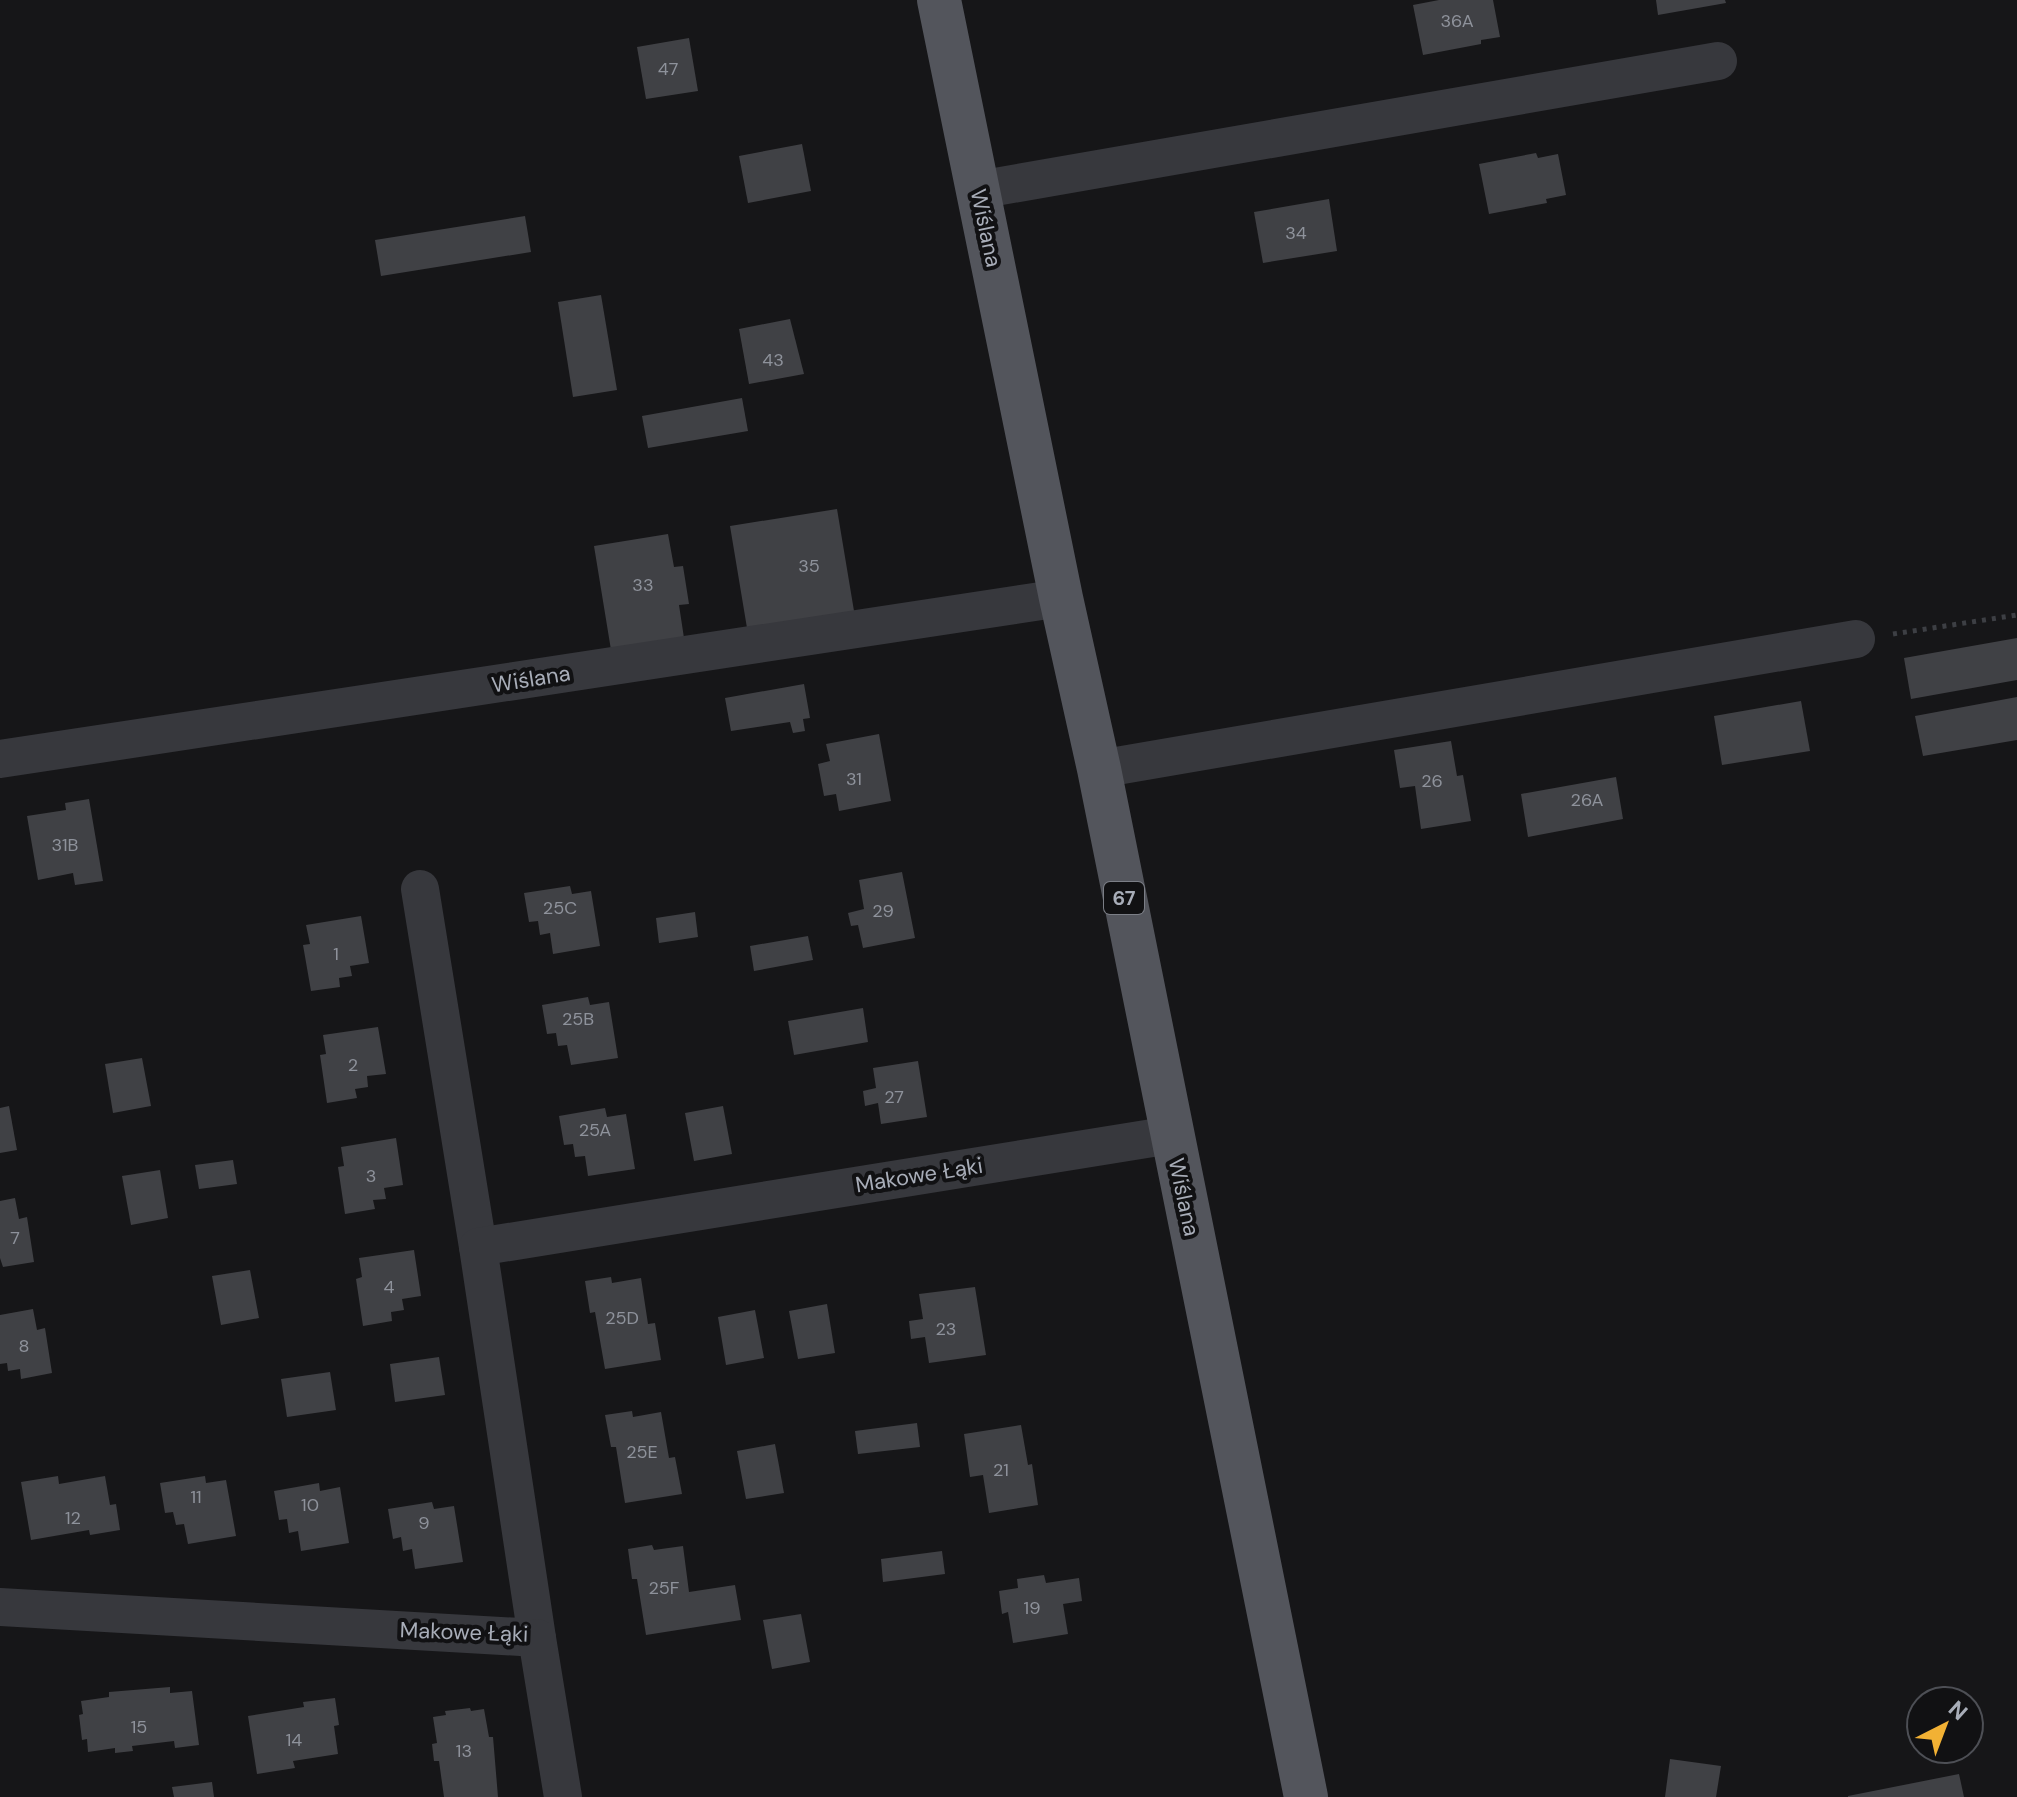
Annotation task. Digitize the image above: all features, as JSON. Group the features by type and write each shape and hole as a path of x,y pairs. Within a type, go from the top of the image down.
{"main road":[{"name":"Wiślana","path":"939,0 1099,769 1306,1797"}],"lane":[{"path":"978,190 1718,61"},
{"name":"Wiślana","path":"0,759 1061,598"},
{"path":"1099,769 1856,639"},
{"name":"Makowe Łąki","path":"0,1607 537,1638 420,889"},
{"name":"Makowe Łąki","path":"478,1247 1171,1135"},
{"path":"537,1638 563,1797"}],"path":[{"path":"1856,639 2017,615"}],"building":[{"path":"1439,0 1493,0 1500,37 1481,40 1481,44 1423,55 1413,5"},
{"path":"1656,0 1725,0 1726,3 1658,15"},
{"path":"689,38 698,91 646,99 637,47"},
{"path":"802,144 811,191 748,203 739,156"},
{"path":"1536,153 1538,158 1558,154 1566,195 1546,199 1547,203 1489,214 1479,164"},
{"path":"1329,199 1337,251 1263,263 1254,212"},
{"path":"525,216 531,252 381,276 375,240"},
{"path":"601,295 617,390 573,397 558,302"},
{"path":"790,319 804,374 749,384 739,329"},
{"path":"742,398 748,431 648,448 642,416"},
{"path":"837,509 854,611 747,628 730,526"},
{"path":"668,534 674,567 683,566 689,604 679,605 684,638 611,650 594,546"},
{"path":"2017,638 2017,680 1911,699 1904,658"},
{"path":"804,684 810,718 803,719 805,731 793,733 790,722 731,731 725,698"},
{"path":"2017,697 2017,740 1923,756 1915,716"},
{"path":"1801,701 1810,751 1722,765 1714,716"},
{"path":"879,734 891,801 839,811 836,794 824,796 818,764 830,761 826,744"},
{"path":"1451,741 1457,776 1463,775 1471,821 1421,829 1415,786 1400,788 1394,750"},
{"path":"1616,777 1623,819 1528,837 1521,794"},
{"path":"89,799 103,881 75,885 73,873 38,880 27,816 66,810 65,803"},
{"path":"902,872 915,938 863,948 858,925 851,926 848,913 864,909 859,880"},
{"path":"570,886 572,894 591,891 600,946 553,954 550,933 540,935 538,921 529,922 524,893"},
{"path":"695,912 698,937 659,943 656,918"},
{"path":"361,916 369,963 350,966 352,976 339,978 340,987 311,991 303,945 310,944 306,925"},
{"path":"808,936 813,960 754,971 750,946"},
{"path":"588,997 590,1005 609,1002 618,1058 571,1065 567,1045 558,1046 556,1033 547,1034 542,1005"},
{"path":"863,1008 868,1042 794,1055 788,1021"},
{"path":"378,1027 386,1074 367,1076 368,1087 355,1089 357,1098 327,1103 320,1055 326,1054 323,1035"},
{"path":"142,1058 151,1106 113,1113 105,1064"},
{"path":"918,1061 927,1117 881,1124 878,1103 865,1106 863,1091 876,1088 873,1068"},
{"path":"9,1106 17,1150 0,1153 0,1108"},
{"path":"723,1106 732,1154 694,1161 685,1113"},
{"path":"605,1108 607,1117 626,1114 635,1169 588,1176 585,1156 575,1157 573,1144 564,1145 559,1116"},
{"path":"396,1138 403,1185 384,1188 386,1199 373,1200 375,1209 345,1214 338,1167 344,1166 341,1147"},
{"path":"233,1160 237,1184 199,1189 195,1165"},
{"path":"160,1170 168,1218 131,1225 122,1176"},
{"path":"15,1198 19,1219 27,1217 34,1262 3,1267 0,1258 0,1201"},
{"path":"414,1250 421,1296 402,1299 404,1310 391,1312 392,1321 363,1326 356,1279 362,1277 359,1258"},
{"path":"250,1270 259,1318 221,1325 212,1276"},
{"path":"611,1277 612,1283 641,1278 648,1324 655,1323 661,1360 605,1369 595,1312 590,1313 585,1281"},
{"path":"975,1287 986,1355 929,1363 925,1337 911,1339 909,1321 923,1319 919,1294"},
{"path":"827,1304 835,1353 798,1359 789,1311"},
{"path":"33,1309 37,1330 45,1328 52,1373 21,1379 20,1369 8,1371 7,1363 0,1364 0,1315"},
{"path":"755,1310 764,1358 726,1365 718,1317"},
{"path":"439,1357 445,1395 395,1402 390,1364"},
{"path":"330,1372 336,1410 287,1417 281,1379"},
{"path":"632,1411 633,1417 661,1412 669,1458 675,1457 682,1494 625,1503 616,1447 611,1447 605,1415"},
{"path":"917,1423 920,1447 858,1454 855,1431"},
{"path":"1021,1425 1028,1465 1032,1464 1038,1505 989,1513 983,1475 970,1477 964,1434"},
{"path":"775,1444 784,1493 746,1499 737,1451"},
{"path":"58,1476 59,1484 105,1476 110,1505 116,1504 120,1530 90,1535 89,1530 31,1540 21,1482"},
{"path":"205,1476 206,1483 226,1480 236,1536 188,1544 184,1524 176,1525 173,1512 165,1513 160,1483"},
{"path":"319,1483 320,1491 340,1487 349,1543 301,1551 298,1531 289,1533 287,1519 279,1520 274,1491"},
{"path":"432,1502 434,1509 454,1506 463,1562 415,1569 412,1549 403,1551 401,1537 393,1539 388,1509"},
{"path":"652,1545 654,1550 683,1546 689,1592 735,1585 741,1620 646,1635 637,1579 632,1579 628,1549"},
{"path":"942,1551 945,1574 883,1582 881,1559"},
{"path":"1044,1575 1046,1583 1079,1578 1082,1601 1063,1604 1068,1634 1013,1643 1008,1612 1002,1614 999,1591 1018,1588 1017,1579"},
{"path":"801,1614 810,1662 772,1669 763,1620"},
{"path":"170,1687 170,1693 192,1691 199,1745 175,1748 174,1741 132,1746 133,1751 115,1753 115,1748 88,1752 87,1739 82,1740 81,1701 109,1697 109,1692"},
{"path":"335,1698 339,1725 334,1726 338,1754 293,1761 295,1768 257,1774 248,1716 304,1707 303,1702"},
{"path":"470,1708 471,1711 484,1709 489,1737 493,1737 498,1797 444,1797 439,1761 434,1761 432,1744 437,1743 433,1717 446,1715 445,1711"},
{"path":"1670,1759 1721,1766 1716,1797 1665,1797"},
{"path":"1959,1774 1964,1797 1848,1797 1848,1796"},
{"path":"212,1782 214,1797 174,1797 172,1787"}]}
